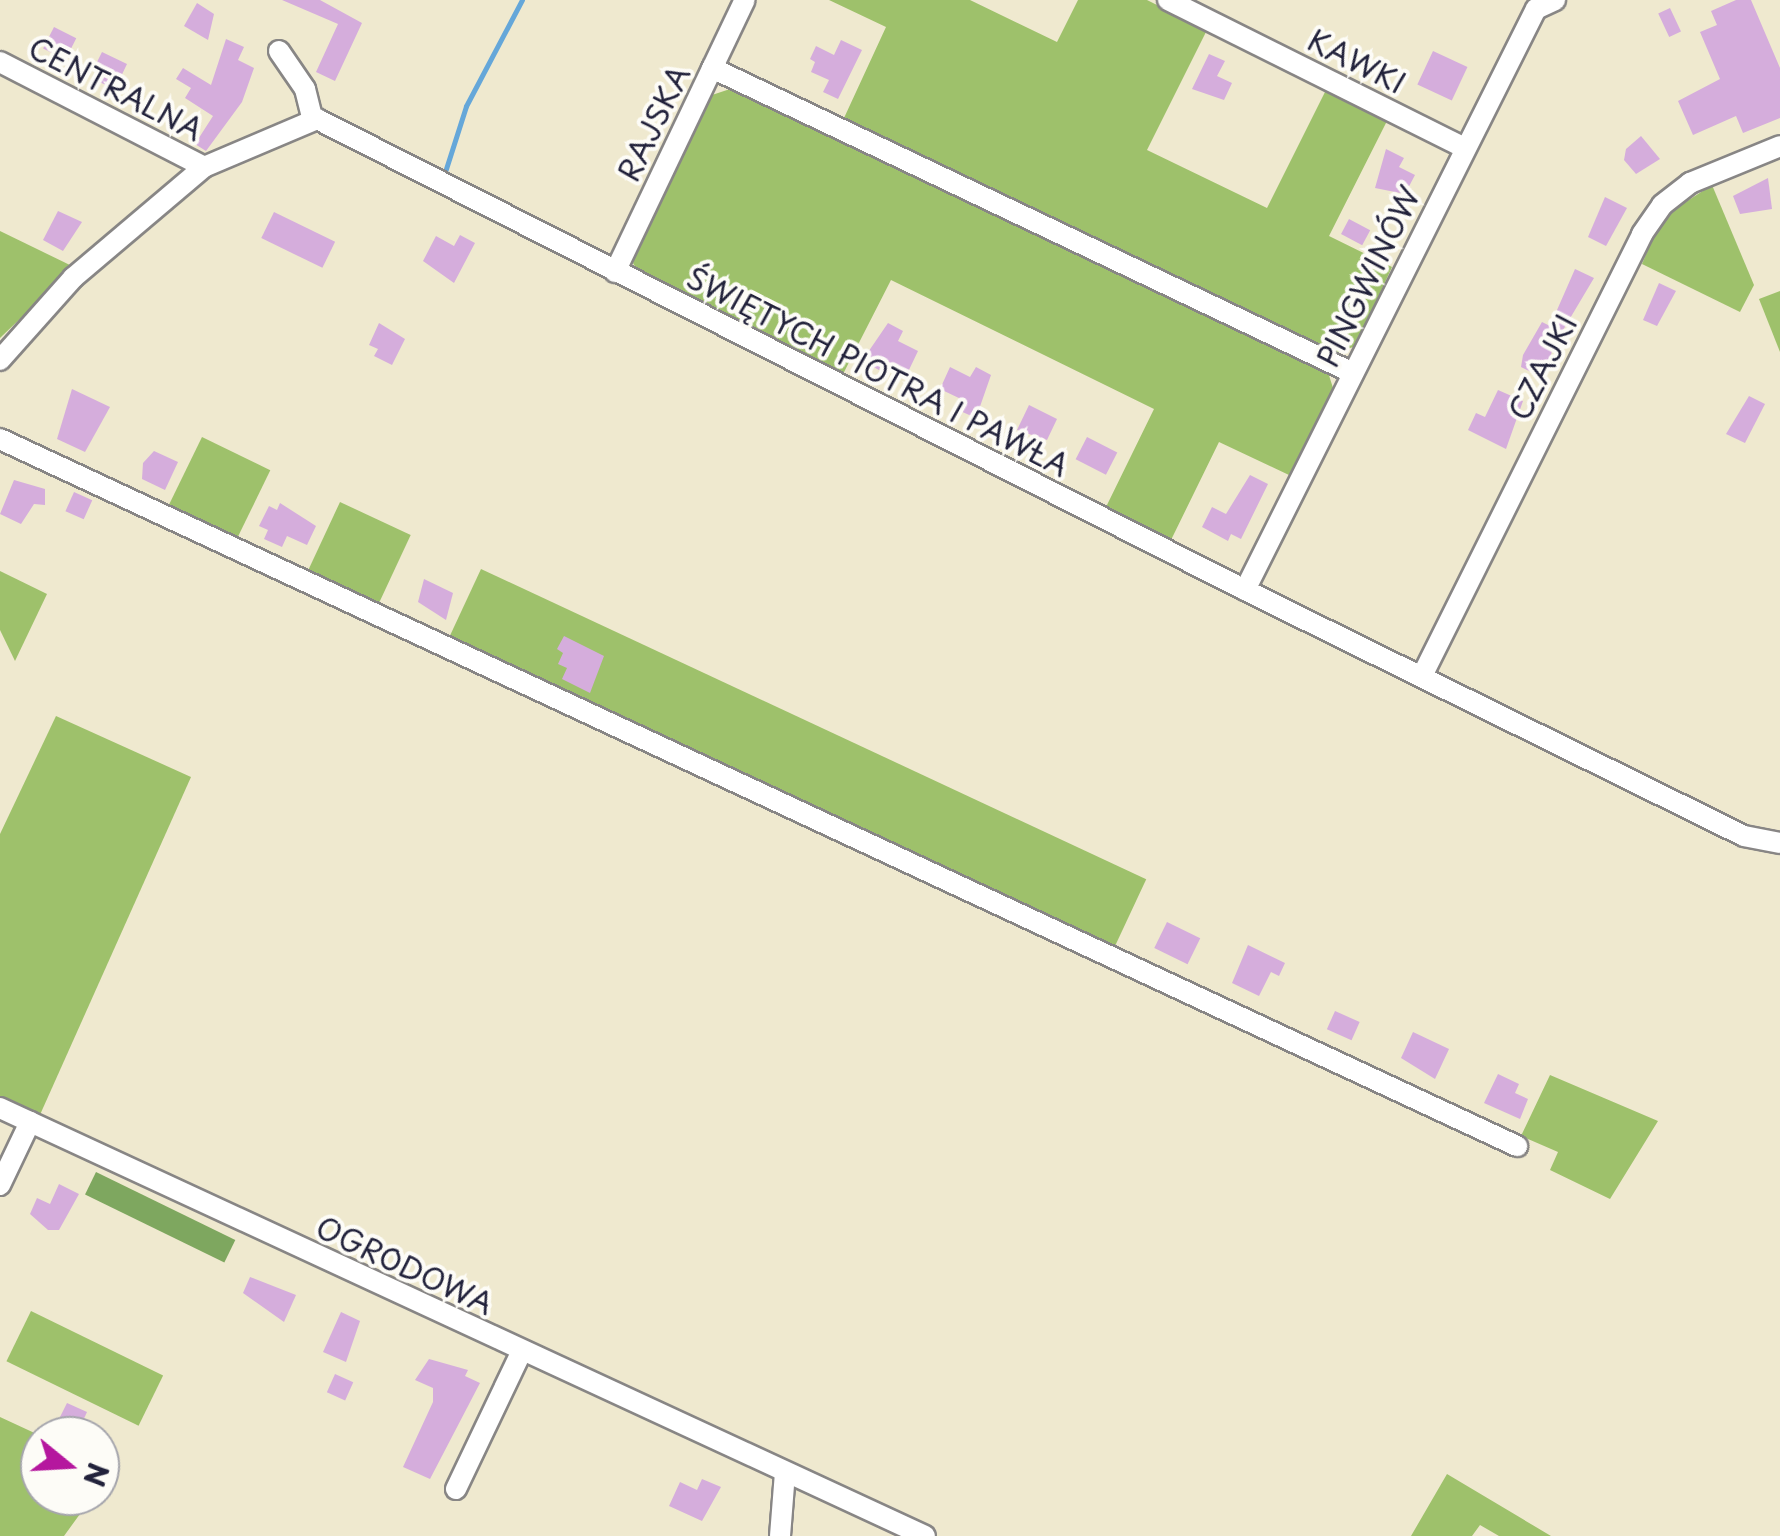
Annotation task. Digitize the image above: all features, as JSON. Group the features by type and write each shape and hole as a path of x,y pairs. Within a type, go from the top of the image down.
{"street":[{"name":"RAJSKA","path":"615,272 745,0"},
{"name":"KAWKI","path":"1168,0 1465,148"},
{"name":"PINGWINÓW","path":"1245,590 1536,9 1556,0"},
{"path":"0,360 73,278 204,167 312,117 305,89 280,51"},
{"name":"CENTRALNA","path":"0,62 204,167"},
{"path":"712,68 1353,373"},
{"name":"ŚWIĘTYCH PIOTRA I PAWŁA","path":"312,117 1245,590 1744,836 1780,843"},
{"name":"CZAJKI","path":"1422,676 1642,234 1662,205 1690,183 1780,146"},
{"path":"0,438 1517,1146"},
{"name":"OGRODOWA","path":"0,1108 521,1353 925,1536"},
{"path":"0,1185 30,1122"},
{"path":"456,1489 521,1353"},
{"path":"780,1536 786,1472"}],"green space":[{"path":"829,0 970,0 1057,42 1078,0 1147,0 1207,30 1147,150 1267,208 1326,90 1387,121 1329,236 1392,267 1356,346 1336,353 844,118 886,27"},
{"path":"733,88 1327,369 1333,388 1289,475 1219,442 1171,540 1106,507 1154,409 891,280 841,378 640,276 633,263 639,245 712,95"},
{"path":"1712,185 1754,285 1740,312 1642,264 1661,218"},
{"path":"0,231 74,267 0,338"},
{"path":"1780,291 1780,352 1759,299"},
{"path":"202,437 270,470 237,540 168,506"},
{"path":"340,502 411,535 378,606 307,573"},
{"path":"481,569 1146,879 1114,948 449,638"},
{"path":"0,571 47,594 15,661 0,630"},
{"path":"56,716 191,777 39,1117 0,1098 0,834"},
{"path":"1550,1075 1658,1121 1610,1199 1550,1170 1558,1152 1521,1136"},
{"path":"96,1172 235,1240 224,1262 85,1194"},
{"path":"31,1311 163,1375 139,1426 6,1361"},
{"path":"0,1417 20,1426 20,1516 78,1516 64,1536 0,1536"},
{"path":"1447,1474 1551,1536 1499,1536 1480,1525 1472,1536 1411,1536"}],"building":[{"path":"282,0 320,0 362,23 335,81 316,72 338,24"},
{"path":"1736,0 1751,0 1780,68 1780,118 1743,133 1736,116 1693,135 1678,101 1720,79 1700,32 1717,25 1711,11"},
{"path":"197,3 214,14 208,40 184,26"},
{"path":"1670,8 1681,32 1669,37 1658,13"},
{"path":"54,27 76,38 65,60 43,48"},
{"path":"226,39 244,47 238,60 254,68 242,102 206,151 195,144 213,116 185,98 191,88 176,79 183,68 211,85"},
{"path":"841,40 862,50 838,99 823,92 829,80 811,72 815,62 810,59 816,46 834,55"},
{"path":"1433,51 1467,67 1452,101 1417,85"},
{"path":"102,52 127,64 115,89 97,81 102,72 94,68"},
{"path":"1209,54 1225,61 1217,76 1232,83 1224,100 1192,89"},
{"path":"1641,136 1660,159 1636,174 1624,160 1626,149"},
{"path":"1386,149 1404,158 1399,167 1415,175 1405,194 1375,188"},
{"path":"1768,178 1772,209 1740,214 1733,196"},
{"path":"1605,197 1627,208 1606,246 1588,237"},
{"path":"58,211 82,222 63,251 43,240"},
{"path":"274,212 335,242 322,268 261,238"},
{"path":"1349,219 1370,230 1362,245 1341,234"},
{"path":"460,235 475,243 454,283 423,261 436,236 454,246"},
{"path":"1575,269 1594,278 1553,347 1545,379 1521,367 1523,355 1542,322 1550,326"},
{"path":"1659,283 1676,291 1657,326 1643,320"},
{"path":"379,323 405,339 392,365 374,356 378,349 369,345"},
{"path":"888,323 903,331 898,341 918,351 908,372 884,360 879,370 862,361"},
{"path":"950,367 970,377 976,367 991,375 976,418 958,410 963,400 940,389"},
{"path":"72,389 110,407 85,452 57,439"},
{"path":"1498,390 1523,401 1506,449 1468,430 1476,413 1485,417"},
{"path":"1749,396 1765,404 1745,443 1726,434"},
{"path":"1029,405 1057,419 1047,440 1017,430"},
{"path":"1087,437 1117,452 1106,475 1076,459"},
{"path":"154,451 178,462 165,490 142,479 143,463"},
{"path":"1250,475 1268,484 1241,539 1231,534 1228,541 1202,527 1212,507 1226,514"},
{"path":"14,480 45,489 45,505 34,504 21,524 0,514"},
{"path":"74,492 92,500 84,519 65,511"},
{"path":"280,503 316,526 307,545 287,536 282,547 264,539 268,530 259,526 269,506 277,510"},
{"path":"424,579 453,593 446,620 418,602"},
{"path":"564,636 604,656 590,693 562,679 567,668 558,664 563,653 557,649"},
{"path":"1167,922 1200,938 1188,964 1154,948"},
{"path":"1248,945 1285,963 1279,976 1271,972 1259,996 1232,983"},
{"path":"1335,1011 1360,1022 1352,1040 1327,1029"},
{"path":"1413,1032 1449,1049 1435,1079 1401,1058"},
{"path":"1498,1074 1519,1084 1515,1093 1528,1099 1520,1119 1484,1103"},
{"path":"59,1184 79,1194 59,1230 48,1230 30,1214 37,1198 50,1204"},
{"path":"250,1277 296,1295 284,1322 243,1293"},
{"path":"341,1312 360,1321 346,1362 323,1352"},
{"path":"429,1359 468,1370 465,1376 480,1383 430,1479 403,1467 433,1402 433,1388 415,1380"},
{"path":"335,1374 353,1382 345,1400 327,1392"},
{"path":"67,1403 87,1412 85,1416 60,1416"},
{"path":"702,1479 721,1487 702,1521 669,1506 680,1482 697,1490"}],"waterway":[{"path":"444,175 466,106 522,0"}]}
